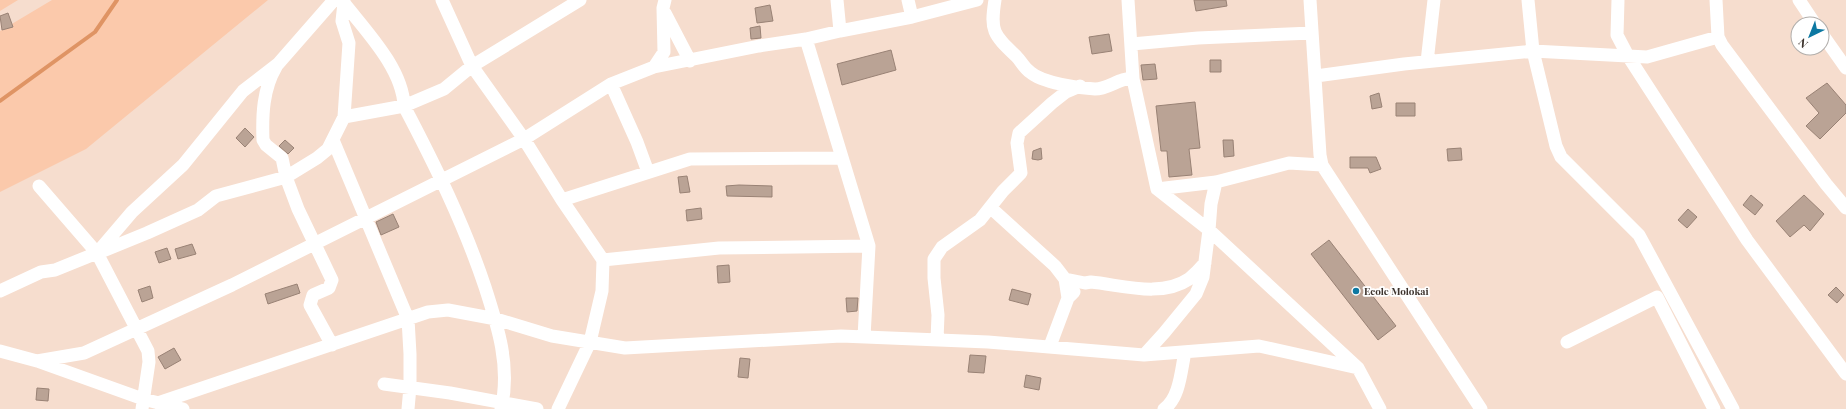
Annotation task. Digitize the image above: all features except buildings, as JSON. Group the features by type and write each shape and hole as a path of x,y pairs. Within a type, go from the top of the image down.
{"street":[{"path":"442,0 472,66 524,139 562,200 604,260 602,291 590,342 558,409"},
{"path":"344,117 404,106 444,89 472,66 580,0"},
{"path":"837,0 840,31"},
{"path":"908,0 912,17"},
{"path":"37,361 84,353 232,285 524,139 611,84 654,67 759,46 806,39 912,17 977,0"},
{"path":"995,0 992,23 996,35 1029,72 1037,77 1055,82 1096,89 1105,88 1123,80 1133,79"},
{"path":"1128,0 1132,44 1133,79 1157,189 1209,230 1358,368 1380,409"},
{"path":"1310,0 1320,156 1322,165 1480,409"},
{"path":"1427,62 1434,0"},
{"path":"1528,0 1533,51 1556,146 1561,157 1639,235 1733,409"},
{"path":"1618,0 1617,35 1628,56 1747,240 1846,374"},
{"path":"1716,0 1718,36 1722,45 1826,184 1846,208"},
{"path":"1800,0 1810,16"},
{"path":"96,253 132,212 183,165 243,90 278,64 341,1"},
{"path":"341,1 376,44 392,68 404,96 404,106 442,179 472,247 496,319 504,354 505,369 501,406"},
{"path":"0,291 41,272 55,270 147,233 198,210 216,196 286,177 317,158 328,149 344,117 349,43 342,21 341,1"},
{"path":"662,3 690,61"},
{"path":"654,67 664,52 662,3"},
{"path":"1132,44 1198,38 1312,33"},
{"path":"1316,76 1427,62 1533,51 1628,56 1655,55 1718,36"},
{"path":"806,39 868,246 864,337"},
{"path":"1830,45 1846,68"},
{"path":"278,64 269,79 265,96 262,140 266,146 282,158 286,177 298,209 332,280 329,288 313,295 310,306 332,345"},
{"path":"611,84 637,142 648,172"},
{"path":"937,340 938,314 934,278 934,259 942,247 973,226 991,208 1003,191 1021,173 1017,143 1019,133 1066,92 1080,86"},
{"path":"333,140 408,319 410,387 408,409"},
{"path":"562,200 690,160 841,158"},
{"path":"1157,189 1216,182 1289,163 1322,165"},
{"path":"1144,355 1196,294 1205,263 1211,204 1216,182"},
{"path":"39,186 96,253 148,351 149,357 143,404"},
{"path":"991,208 1045,256 1065,279 1068,298"},
{"path":"604,260 719,248 868,246"},
{"path":"1065,279 1085,283 1091,282 1141,288 1168,288 1188,279 1205,263"},
{"path":"1050,346 1068,298 1085,283"},
{"path":"1567,342 1657,297 1714,409"},
{"path":"0,351 37,361 143,404 158,403 439,310 496,319 534,332 615,347 636,348 841,336 1050,346 1144,355 1259,346 1358,368"},
{"path":"1164,409 1169,405 1176,391 1185,352"},
{"path":"384,384 450,392 501,406 537,409"},
{"path":"158,403 183,409"}],"shaded area":[{"path":"0,0 18,0 0,11"},
{"path":"52,0 268,0 86,149 0,192 0,31"}],"waterway":[{"path":"0,101 95,32 117,0"}],"place":[{"name":"Ecole Molokai","path":"1356,291"}]}
